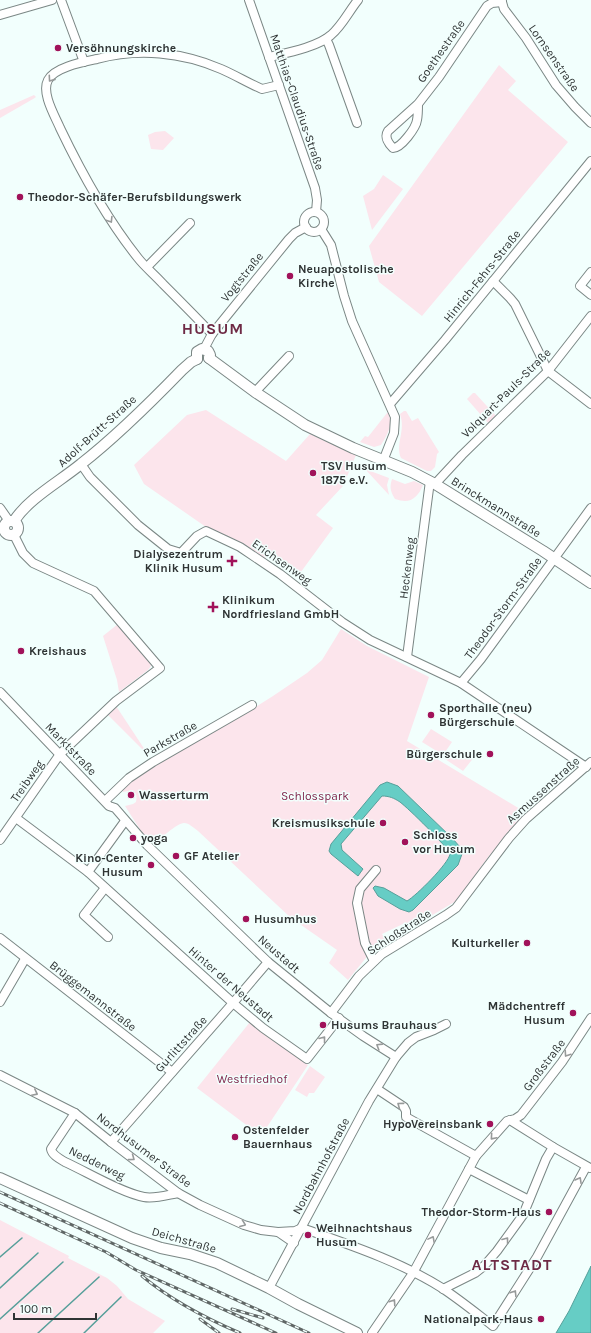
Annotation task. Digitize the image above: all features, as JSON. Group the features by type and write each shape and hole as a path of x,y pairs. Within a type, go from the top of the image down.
{"main road":[{"name":"Adolf-Brütt-Straße","path":"7,525 32,501 81,464 117,433 190,362 197,359 197,352 199,350 207,353"},
{"path":"207,353 255,392 305,425 383,461"},
{"name":"Brinckmannstraße","path":"383,461 412,472 433,483 591,583"},
{"path":"7,525 18,526 18,530 14,534"},
{"name":"Deichstraße","path":"0,1178 132,1238 161,1248 190,1254 217,1263 357,1333"}],"street":[{"path":"0,15 52,0"},
{"path":"61,0 84,62"},
{"name":"Matthias-Claudius-Straße","path":"249,0 316,192 316,212 323,217 324,222 321,229 331,245 352,321 395,418 395,427 383,461"},
{"path":"269,57 294,51 326,39 334,32 358,0"},
{"name":"Goethestraße","path":"418,104 416,123 400,146 393,148 387,140 386,133 418,104 447,67 487,6 493,2 502,1"},
{"name":"Lornsenstraße","path":"502,1 504,9 526,38 556,85 575,108 591,123"},
{"path":"326,39 357,123"},
{"path":"212,334 138,259 112,224 77,164 53,112 46,94 48,81 53,74 59,70 84,62 128,54 165,54 214,66 262,89 279,85"},
{"name":"Hinrich-Fehrs-Straße","path":"390,404 591,161"},
{"path":"316,212 312,212 306,216 306,226 314,232 321,229"},
{"path":"147,267 190,223"},
{"name":"Vogtstraße","path":"207,353 212,334 289,239 306,226"},
{"path":"591,272 580,286 591,295"},
{"path":"493,281 515,304 548,371 591,404"},
{"name":"Volquart-Pauls-Straße","path":"433,483 548,371 591,316"},
{"path":"255,392 289,356"},
{"name":"Erichsenweg","path":"81,464 90,477 138,525 168,549 181,553 197,536 206,532 240,548 292,582 342,622 370,640 461,683 589,764"},
{"name":"Heckenweg","path":"407,657 433,483"},
{"path":"0,508 7,525"},
{"name":"Theodor-Storm-Straße","path":"461,683 481,659 591,508"},
{"name":"Treibweg","path":"0,840 60,754 116,701 160,668 94,591 33,563 23,552 14,534"},
{"name":"Marktstraße","path":"0,692 105,801 110,806 115,808 125,821"},
{"name":"Parkstraße","path":"105,801 129,778 153,762 252,705"},
{"name":"Asmussenstraße","path":"452,911 463,900 509,838 526,819 589,764"},
{"name":"Hinter der Neustadt","path":"16,818 88,872 233,1003 263,1028 307,1059 339,1018"},
{"path":"88,872 125,821"},
{"name":"Neustadt","path":"125,821 156,854 268,962 331,1013 363,1036 396,1056"},
{"path":"374,961 365,942 357,903 360,889 376,870"},
{"path":"105,888 84,915 108,937"},
{"name":"Schloßstraße","path":"331,1013 359,976 382,954 452,911"},
{"name":"Brüggemannstraße","path":"0,938 25,959 172,1072"},
{"path":"0,1002 25,959"},
{"name":"Gurlittstraße","path":"111,1142 268,962"},
{"name":"Großstraße","path":"372,1333 414,1273 476,1156 507,1121 521,1115 562,1062 591,1018"},
{"name":"Nordbahnhofstraße","path":"269,1288 396,1056 416,1037 446,1024"},
{"name":"Nordhusumer Straße","path":"0,1075 75,1113 178,1193 200,1205 244,1225 261,1230 278,1232 295,1231 302,1228"},
{"path":"377,1089 404,1107 406,1116 476,1156"},
{"name":"Nedderweg","path":"75,1113 52,1149 56,1156 65,1162 130,1193 152,1198 178,1193"},
{"path":"302,1228 372,1253 414,1273 443,1289 493,1326 537,1257 589,1168 510,1120"},
{"path":"443,1289 475,1273 491,1259 523,1215 546,1159 553,1147"},
{"path":"469,1169 529,1200"},
{"name":"Nordhusumer Straße","path":"278,1232 294,1243"}],"green space":[{"path":"499,65 516,81 508,90 568,142 422,316 379,282 369,246"},
{"path":"34,95 36,97 0,118 0,110"},
{"path":"165,131 174,138 163,150 151,149 148,135 155,132"},
{"path":"383,175 403,189 372,230 363,196 374,189"},
{"path":"475,393 496,416 488,423 467,399"},
{"path":"206,410 286,461 310,434 356,455 343,486 316,515 333,528 298,576 268,554 265,559 238,542 206,527 144,484 134,465 187,415"},
{"path":"406,411 412,421 418,418 439,452 437,454 435,467 431,471 427,471 401,458 399,453 402,426 400,414"},
{"path":"387,413 390,417 390,425 381,445 374,447 360,442 365,436 368,437"},
{"path":"365,469 389,478 387,485 389,495"},
{"path":"392,479 405,484 414,481 423,485 415,497 405,501 395,499 391,487"},
{"path":"118,624 149,660 151,666 148,670 119,692 117,680 103,636"},
{"name":"Schlosspark","path":"341,629 367,646 429,677 407,741 525,812 505,839 489,856 456,901 409,929 405,923 382,934 386,941 374,948 348,980 329,963 337,950 291,918 191,826 186,823 181,824 152,845 125,806 136,802 137,797 135,793 133,790 123,792 123,789 131,781 187,744 238,718 307,673 322,660"},
{"path":"116,706 149,756 107,714"},
{"path":"431,729 452,742 443,755 422,742"},
{"path":"463,751 475,756 463,771 445,759 453,753"},
{"name":"Westfriedhof","path":"250,1022 308,1065 261,1136 197,1088"},
{"path":"310,1066 325,1077 314,1093 309,1093 307,1097 295,1090"},
{"path":"0,1220 69,1256 68,1258 107,1278 117,1286 128,1299 165,1321 153,1333 0,1333"}],"water":[{"path":"387,782 398,786 453,839 460,847 462,854 458,865 413,910 409,912 400,909 378,896 373,888 375,886 384,888 407,901 432,879 450,854 435,835 400,802 387,796 382,796 341,844 342,850 363,869 358,876 329,851 331,844 380,785"},
{"path":"591,1266 591,1333 556,1333 569,1311"}],"waterway":[{"path":"0,1257 22,1238"},
{"path":"0,1288 38,1253"},
{"path":"0,1319 63,1262"},
{"path":"38,1333 99,1277"},
{"path":"84,1333 121,1297"}],"railway":[{"path":"0,1192 309,1333"},
{"path":"0,1203 106,1252 136,1270 276,1333"},
{"path":"142,1276 153,1285 189,1308 240,1333"},
{"path":"232,1309 263,1318"},
{"path":"200,1319 219,1333"}],"place":[{"name":"Versöhnungskirche","path":"58,48"},
{"name":"Theodor-Schäfer-Berufsbildungswerk","path":"20,197"},
{"name":"Neuapostolische Kirche","path":"290,276"},
{"name":"TSV Husum 1875 e.V.","path":"313,473"},
{"name":"Dialysezentrum Klinik Husum","path":"232,561"},
{"name":"Klinikum Nordfriesland GmbH","path":"213,607"},
{"name":"Kreishaus","path":"21,651"},
{"name":"Sporthalle (neu) Bürgerschule","path":"431,715"},
{"name":"Bürgerschule","path":"490,754"},
{"name":"Wasserturm","path":"131,795"},
{"name":"Kreismusikschule","path":"383,823"},
{"name":"yoga","path":"133,838"},
{"name":"Schloss vor Husum","path":"405,842"},
{"name":"GF Atelier","path":"176,856"},
{"name":"Kino-Center Husum","path":"151,865"},
{"name":"Husumhus","path":"246,919"},
{"name":"Kulturkeller","path":"527,943"},
{"name":"Mädchentreff Husum","path":"573,1013"},
{"name":"Husums Brauhaus","path":"323,1025"},
{"name":"HypoVereinsbank","path":"490,1124"},
{"name":"Ostenfelder Bauernhaus","path":"235,1137"},
{"name":"Theodor-Storm-Haus","path":"549,1212"},
{"name":"Weihnachtshaus Husum","path":"308,1235"},
{"name":"Nationalpark-Haus","path":"541,1319"}],"district":[{"name":"HUSUM","path":"213,328"},
{"name":"ALTSTADT","path":"512,1264"}]}
